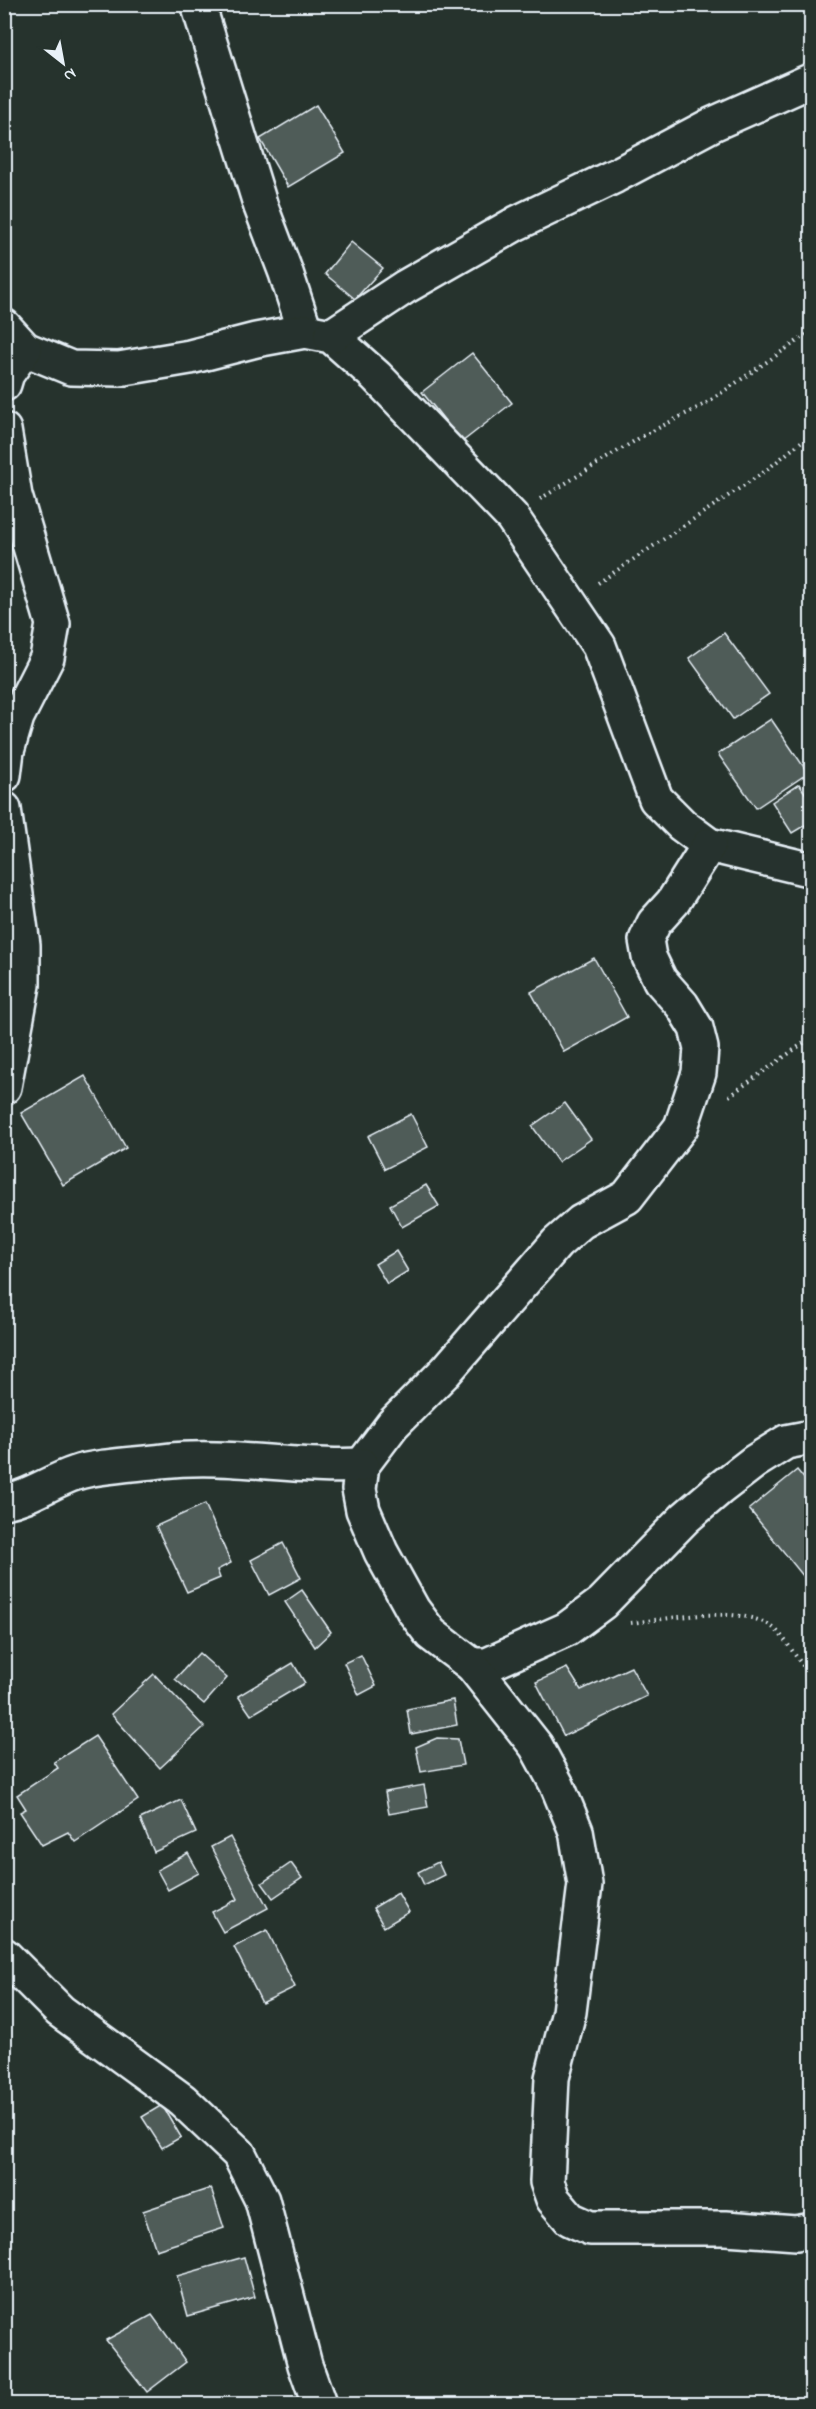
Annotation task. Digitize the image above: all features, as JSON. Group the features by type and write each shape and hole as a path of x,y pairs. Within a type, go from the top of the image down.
{"street":[{"path":"198,4 261,207 286,273 318,334 376,376 512,517 599,646 656,799 682,825 709,845 812,870"},
{"path":"4,384 15,338 71,368 119,369 190,357 256,340 318,334 517,223 615,176 713,124 812,80"},
{"path":"4,430 15,496 53,624 47,658 17,717 7,752 4,776"},
{"path":"4,808 23,945 23,985 4,1087"},
{"path":"709,845 673,902 654,923 646,940 648,957 660,980 682,1005 691,1020 701,1048 699,1073 681,1127 627,1197 582,1222 534,1267 446,1371 393,1424 362,1466 359,1489 363,1510 381,1552 413,1610 430,1634 472,1665 536,1746 557,1785 576,1831 585,1884 569,2012 552,2078 547,2182 553,2199 570,2219 590,2228 726,2228 796,2233 812,2230"},
{"path":"472,1665 487,1665 567,1629 602,1603 685,1518 753,1462 786,1442 812,1437"},
{"path":"4,1502 30,1495 76,1472 164,1461 233,1458 330,1467 362,1466"},
{"path":"4,1955 60,2011 182,2100 239,2154 262,2200 304,2365 319,2404"}],"path":[{"path":"512,517 641,437 705,404 812,330"},
{"path":"570,602 764,472 812,433"},
{"path":"728,1096 812,1037"},
{"path":"622,1624 726,1615 756,1619 775,1630 804,1667 812,1670"}],"building":[{"path":"316,105 345,153 288,187 260,139"},
{"path":"351,242 383,268 355,299 325,274"},
{"path":"472,353 512,403 462,442 422,392"},
{"path":"724,633 769,694 733,719 689,658"},
{"path":"771,719 808,773 756,808 718,754"},
{"path":"799,784 812,803 812,821 792,833 772,802"},
{"path":"594,958 627,1017 564,1052 531,992"},
{"path":"85,1076 126,1148 63,1185 21,1113"},
{"path":"565,1103 591,1139 558,1162 532,1126"},
{"path":"411,1114 428,1147 385,1169 368,1136"},
{"path":"426,1185 439,1206 402,1227 390,1205"},
{"path":"396,1251 408,1271 387,1284 375,1264"},
{"path":"797,1470 812,1488 812,1570 804,1577 749,1509"},
{"path":"205,1504 231,1563 217,1570 220,1578 187,1592 156,1526"},
{"path":"283,1543 301,1578 269,1595 251,1560"},
{"path":"302,1590 331,1632 315,1647 285,1602"},
{"path":"199,1653 227,1678 204,1704 175,1679"},
{"path":"361,1655 376,1686 359,1695 344,1663"},
{"path":"293,1663 305,1683 251,1715 238,1696"},
{"path":"631,1667 647,1696 564,1736 536,1682 567,1668 581,1690"},
{"path":"154,1674 204,1727 160,1768 111,1714"},
{"path":"453,1700 457,1725 411,1734 407,1709"},
{"path":"95,1736 138,1800 75,1842 68,1832 42,1845 20,1812 26,1809 17,1795 58,1768 54,1762"},
{"path":"437,1738 458,1739 463,1765 421,1772 416,1747"},
{"path":"424,1785 428,1807 389,1814 385,1792"},
{"path":"181,1800 196,1833 154,1852 140,1819"},
{"path":"230,1837 268,1908 223,1932 212,1912 238,1899 211,1847"},
{"path":"188,1853 199,1873 168,1890 157,1870"},
{"path":"438,1862 444,1875 424,1885 418,1872"},
{"path":"291,1863 302,1878 273,1898 262,1883"},
{"path":"398,1893 409,1912 384,1927 373,1908"},
{"path":"267,1930 295,1987 262,2003 234,1947"},
{"path":"162,2105 181,2137 162,2148 142,2117"},
{"path":"211,2188 224,2228 156,2250 143,2211"},
{"path":"244,2257 255,2297 188,2316 177,2276"},
{"path":"152,2315 186,2362 147,2392 106,2340"}]}
